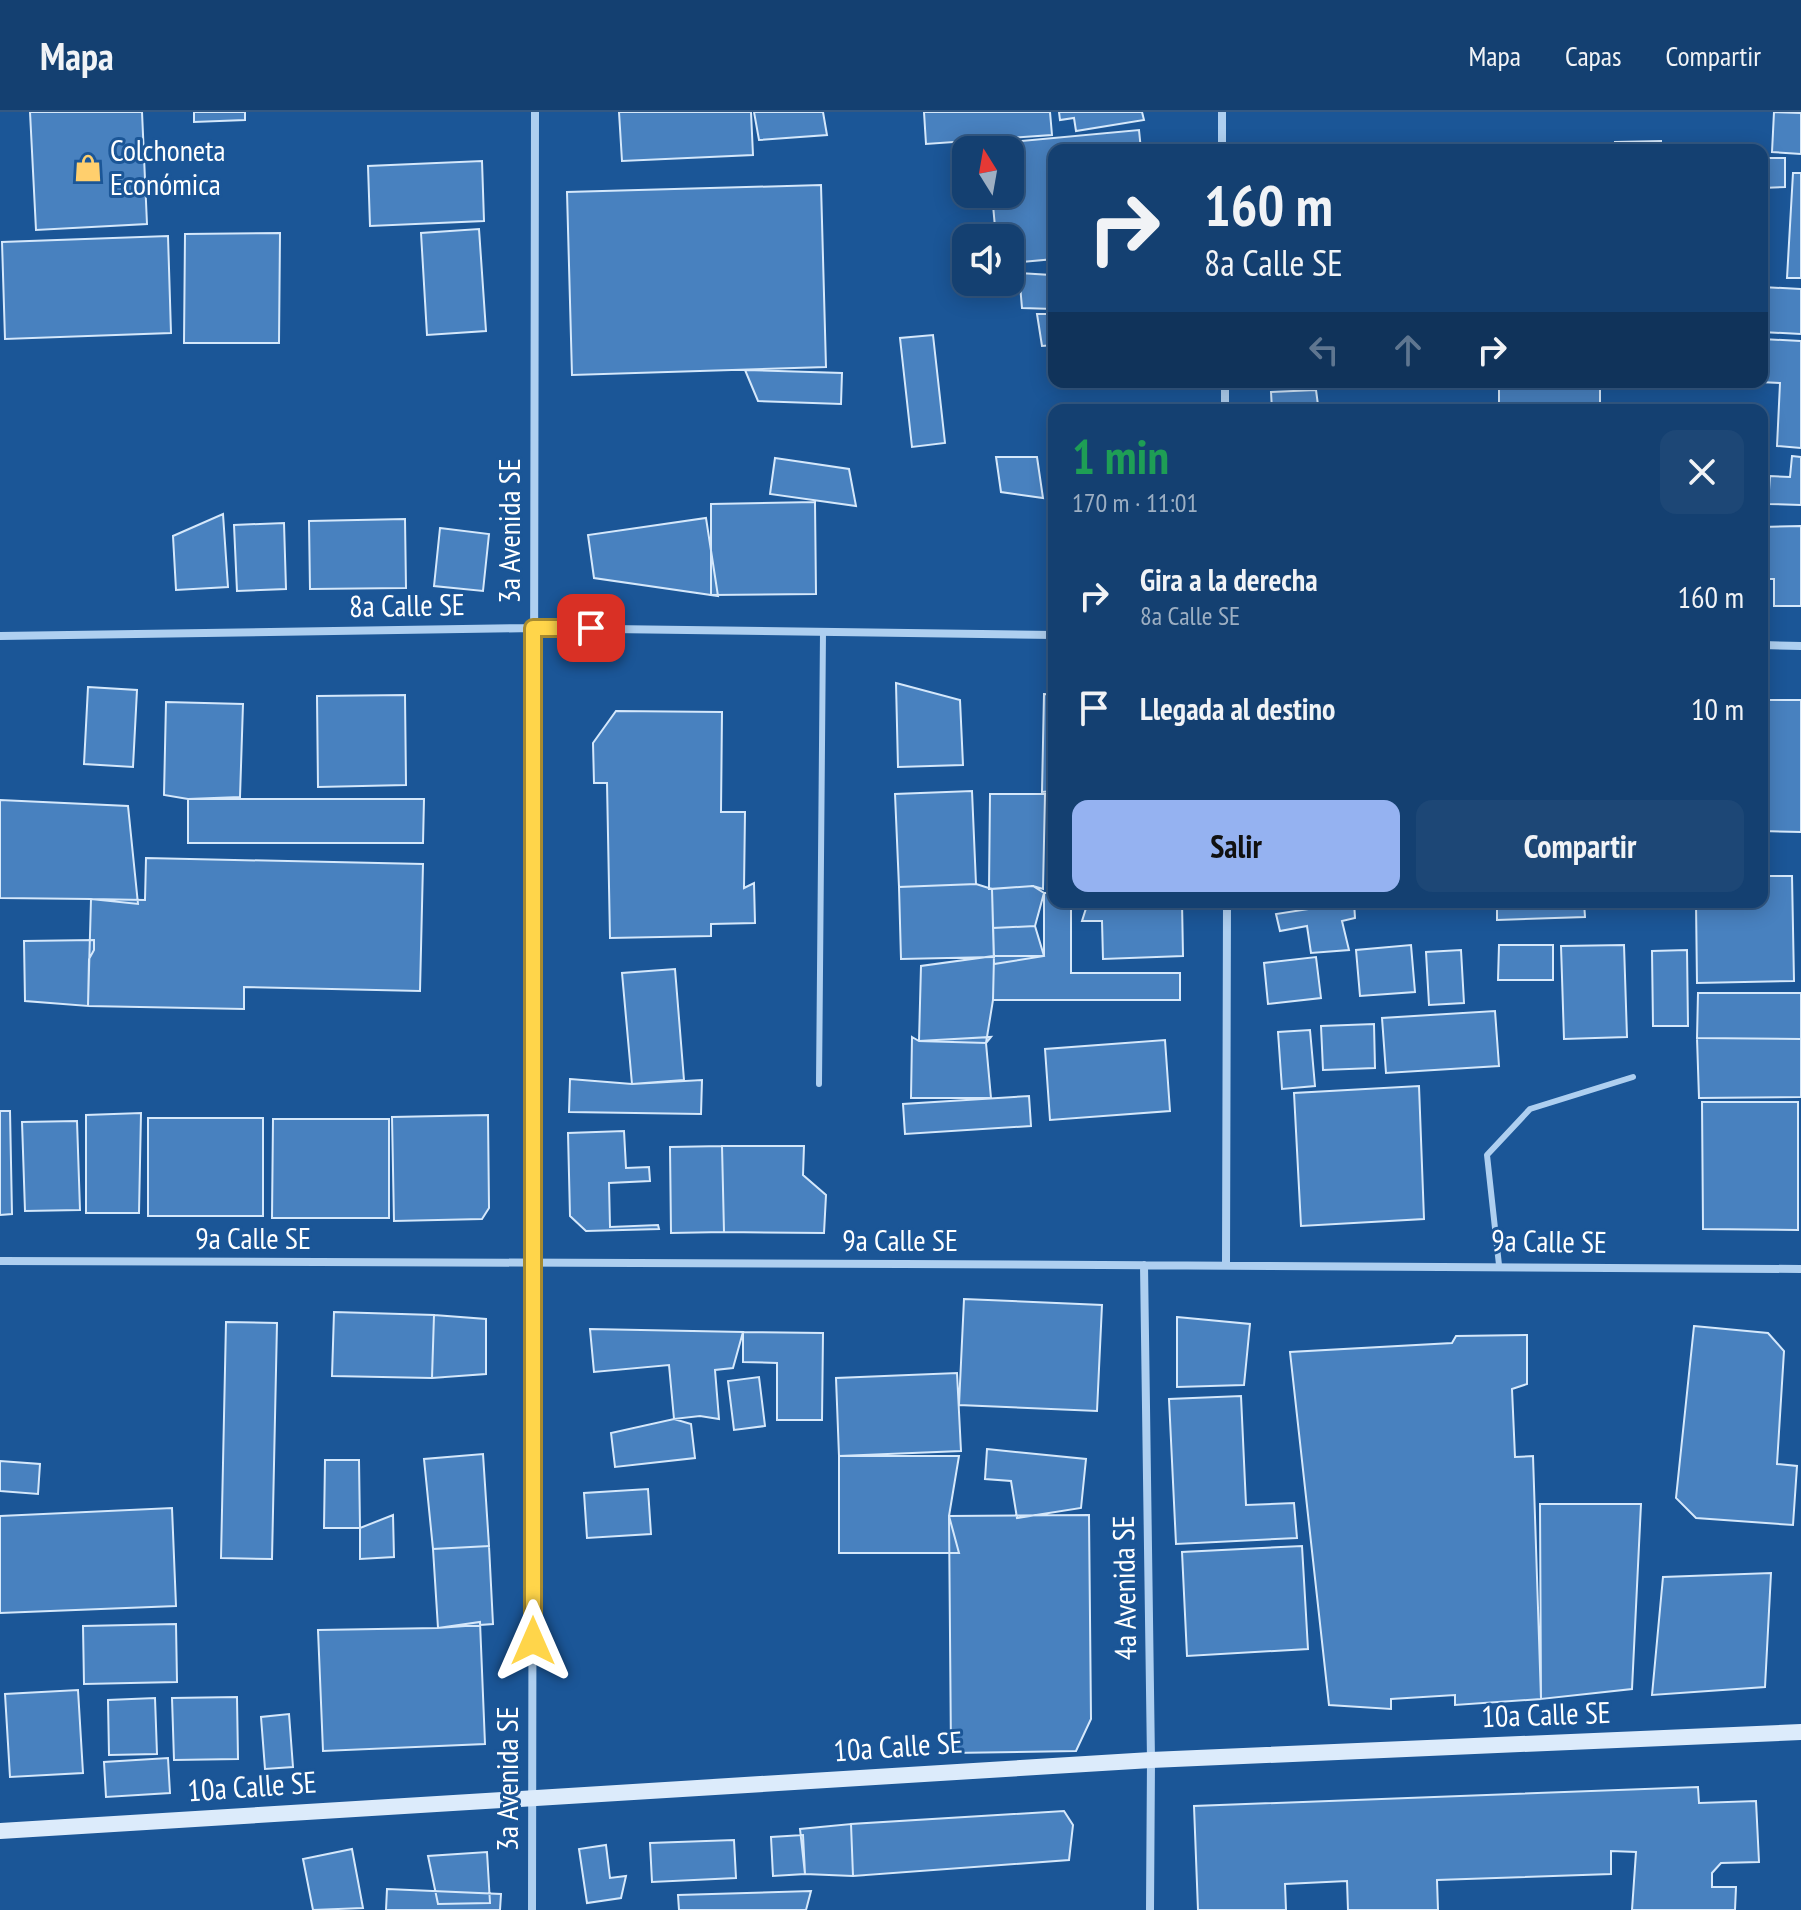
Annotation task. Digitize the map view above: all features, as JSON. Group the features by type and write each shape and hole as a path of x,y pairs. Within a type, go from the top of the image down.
{"street":[{"name":"3a Avenida SE","path":"532,1910 535,112"},
{"path":"1222,112 1222,144"},
{"name":"8a Calle SE","path":"0,636 533,628 1048,635"},
{"path":"1768,645 1801,646"},
{"path":"1226,1265 1227,908"},
{"name":"9a Calle SE","path":"0,1261 533,1265 1499,1265 1801,1269"},
{"name":"4a Avenida SE","path":"1144,1265 1150,1910"},
{"name":"10a Calle SE","path":"0,1831 1151,1760 1801,1732"}],"lane":[{"path":"819,1084 823,632"},
{"path":"1499,1265 1487,1155 1530,1109 1633,1077"}],"building":[{"name":"Colchoneta Económica","path":"30,112 142,112 147,224 36,230"},
{"path":"194,112 245,112 245,120 194,122"},
{"path":"619,112 751,112 753,155 622,161"},
{"path":"754,112 823,112 827,135 759,140"},
{"path":"924,112 1050,112 1052,135 952,136 952,142 926,144"},
{"path":"1059,112 1142,112 1144,120 1076,131 1074,118 1060,120"},
{"path":"1774,112 1801,113 1801,154 1772,152"},
{"path":"1139,130 1140,144 1048,144 1048,260 1024,262 1024,224 995,224 993,208 1024,208 1024,141"},
{"path":"1661,141 1661,144 1615,144"},
{"path":"1768,158 1785,158 1785,187 1768,188"},
{"path":"482,161 484,221 370,226 368,166"},
{"path":"1793,173 1801,173 1801,278 1787,278"},
{"path":"821,185 826,367 572,375 567,192"},
{"path":"479,229 486,331 427,335 421,233"},
{"path":"280,233 279,343 184,343 185,234"},
{"path":"168,236 171,333 5,339 2,242"},
{"path":"1024,273 1048,275 1048,309 1022,308"},
{"path":"1768,287 1801,289 1801,334 1768,332"},
{"path":"1037,314 1048,314 1048,346 1042,346"},
{"path":"933,335 945,443 912,447 900,338"},
{"path":"1768,339 1801,341 1801,448 1777,446 1780,383 1768,382"},
{"path":"745,370 842,373 841,404 758,401"},
{"path":"1499,388 1600,388 1600,404 1499,404"},
{"path":"1316,390 1318,404 1272,404 1271,392"},
{"path":"1792,456 1801,457 1801,505 1768,504 1770,476 1790,477"},
{"path":"996,457 1037,457 1043,498 1001,492"},
{"path":"775,458 849,469 856,506 770,494"},
{"path":"815,502 816,594 711,595 711,504"},
{"path":"223,514 228,587 176,590 173,536"},
{"path":"706,518 718,596 594,578 588,535"},
{"path":"405,519 406,588 310,589 309,521"},
{"path":"284,523 286,589 237,591 234,525"},
{"path":"1801,526 1801,606 1774,606 1774,579 1768,579 1768,527"},
{"path":"440,528 489,534 483,591 434,586"},
{"path":"896,683 960,700 963,765 898,767"},
{"path":"88,687 137,690 133,767 84,764"},
{"path":"1044,694 1048,694 1048,792 1042,792"},
{"path":"405,695 406,785 318,787 317,696"},
{"path":"1768,700 1801,700 1801,832 1768,831"},
{"path":"166,702 243,704 240,797 188,799 164,795"},
{"path":"616,711 722,712 721,812 745,812 744,888 754,883 755,923 711,924 711,936 610,938 607,783 594,783 593,743"},
{"path":"972,791 976,884 899,887 895,794"},
{"path":"990,794 1045,794 1043,889 1033,886 989,889"},
{"path":"188,799 424,799 423,843 188,843"},
{"path":"0,800 128,806 138,904 91,899 0,898"},
{"path":"146,858 423,864 420,991 244,987 244,1009 88,1006 91,899 145,900"},
{"path":"1768,876 1792,876 1794,981 1697,983 1696,908 1768,908"},
{"path":"976,884 992,889 994,957 901,959 899,887"},
{"path":"1033,886 1044,893 1035,926 993,928 992,889"},
{"path":"1044,893 1048,893 1048,908 1071,908 1071,973 1180,973 1180,1000 993,1000 994,956 1044,956"},
{"path":"1086,908 1182,908 1183,956 1103,959 1102,921 1082,921"},
{"path":"1315,908 1354,908 1355,918 1342,921 1349,950 1311,953 1307,926 1280,931 1276,914"},
{"path":"1497,908 1584,908 1585,917 1497,920"},
{"path":"1035,926 1044,956 994,964 993,928"},
{"path":"94,940 94,950 89,959 88,1006 25,1001 24,941"},
{"path":"1411,945 1415,992 1360,996 1356,950"},
{"path":"1499,945 1553,945 1553,980 1498,980"},
{"path":"1624,945 1627,1037 1564,1039 1561,946"},
{"path":"1461,950 1464,1003 1429,1005 1426,952"},
{"path":"1687,950 1688,1026 1653,1026 1652,951"},
{"path":"994,956 993,1000 986,1043 919,1041 921,966"},
{"path":"1316,957 1321,998 1268,1004 1264,963"},
{"path":"675,969 684,1080 632,1084 622,973"},
{"path":"1698,993 1801,993 1801,1039 1697,1038"},
{"path":"1495,1011 1499,1066 1386,1073 1382,1018"},
{"path":"1374,1024 1375,1068 1323,1070 1321,1026"},
{"path":"1310,1030 1315,1086 1282,1089 1278,1032"},
{"path":"912,1037 919,1041 991,1037 986,1043 991,1098 911,1098"},
{"path":"1697,1038 1801,1039 1801,1097 1699,1098"},
{"path":"1165,1040 1170,1111 1050,1120 1045,1049"},
{"path":"570,1079 632,1084 702,1080 701,1114 569,1112"},
{"path":"1419,1086 1424,1219 1301,1226 1294,1093"},
{"path":"1029,1096 1031,1126 905,1134 903,1104"},
{"path":"1702,1102 1798,1102 1798,1230 1703,1229"},
{"path":"0,1111 10,1111 12,1214 0,1215"},
{"path":"141,1113 139,1213 86,1213 86,1115"},
{"path":"488,1115 489,1208 482,1219 394,1221 392,1117"},
{"path":"148,1118 263,1118 263,1216 148,1216"},
{"path":"273,1119 389,1119 389,1218 272,1218"},
{"path":"77,1121 80,1210 25,1211 22,1122"},
{"path":"624,1131 626,1168 649,1167 650,1181 609,1183 610,1227 658,1225 659,1229 586,1231 570,1216 568,1133"},
{"path":"722,1146 804,1146 803,1175 826,1195 824,1233 724,1232"},
{"path":"722,1146 724,1232 671,1233 670,1147"},
{"path":"964,1299 1102,1305 1097,1411 959,1405"},
{"path":"334,1312 434,1315 432,1378 332,1376"},
{"path":"434,1315 486,1319 486,1374 432,1378"},
{"path":"1177,1317 1250,1324 1244,1385 1177,1387"},
{"path":"226,1322 277,1323 272,1559 221,1558"},
{"path":"1694,1326 1768,1333 1784,1351 1777,1464 1797,1466 1793,1525 1696,1518 1676,1498"},
{"path":"590,1329 743,1332 733,1368 715,1370 719,1419 700,1416 674,1419 669,1365 594,1372"},
{"path":"743,1332 823,1333 822,1420 777,1420 777,1363 743,1362"},
{"path":"1527,1335 1527,1384 1512,1389 1515,1457 1533,1456 1541,1699 1455,1705 1455,1695 1391,1699 1391,1709 1329,1705 1290,1352 1452,1343 1456,1336"},
{"path":"957,1373 961,1451 839,1456 836,1378"},
{"path":"759,1377 765,1426 734,1430 728,1381"},
{"path":"1241,1396 1246,1505 1294,1503 1297,1538 1176,1544 1169,1399"},
{"path":"674,1419 691,1424 695,1458 615,1467 611,1433"},
{"path":"987,1449 1086,1459 1081,1508 1017,1518 1011,1481 985,1479"},
{"path":"483,1454 489,1546 433,1549 424,1459"},
{"path":"839,1456 959,1456 949,1516 959,1553 839,1553"},
{"path":"325,1460 359,1460 360,1528 324,1528"},
{"path":"0,1461 40,1464 38,1494 0,1491"},
{"path":"648,1489 651,1534 587,1538 584,1493"},
{"path":"1540,1504 1641,1504 1632,1689 1541,1699"},
{"path":"172,1508 176,1606 0,1613 0,1516"},
{"path":"393,1515 394,1557 360,1559 360,1528"},
{"path":"1089,1515 1091,1719 1076,1751 951,1753 949,1516"},
{"path":"489,1546 493,1624 438,1628 433,1549"},
{"path":"1302,1546 1308,1649 1187,1656 1182,1552"},
{"path":"1771,1573 1765,1687 1652,1695 1663,1577"},
{"path":"480,1622 485,1744 323,1751 318,1630 438,1628"},
{"path":"176,1624 177,1682 84,1684 83,1626"},
{"path":"78,1690 83,1773 10,1777 5,1694"},
{"path":"237,1697 238,1759 174,1760 172,1698"},
{"path":"155,1698 157,1754 109,1755 108,1700"},
{"path":"289,1714 293,1767 265,1769 261,1717"},
{"path":"168,1758 170,1793 106,1797 104,1762"},
{"path":"1698,1787 1699,1803 1756,1801 1759,1862 1721,1863 1712,1873 1712,1887 1736,1887 1735,1910 1632,1910 1636,1852 1611,1851 1611,1874 1437,1880 1438,1910 1348,1910 1347,1881 1285,1884 1286,1910 1198,1910 1194,1806"},
{"path":"1064,1811 1073,1825 1069,1860 853,1876 851,1824"},
{"path":"851,1824 853,1876 805,1874 800,1829"},
{"path":"803,1835 805,1874 773,1876 771,1837"},
{"path":"734,1840 736,1878 652,1882 650,1843"},
{"path":"606,1845 610,1878 626,1876 621,1898 587,1903 579,1849"},
{"path":"352,1849 363,1908 313,1910 303,1859"},
{"path":"487,1852 490,1903 438,1904 428,1856"},
{"path":"387,1889 501,1894 500,1910 386,1910"},
{"path":"811,1891 806,1910 679,1910 678,1895"}],"place":[{"name":"Colchoneta Económica","path":"88,168"}],"route":[{"path":"533,1641 533,628 591,628"}]}
